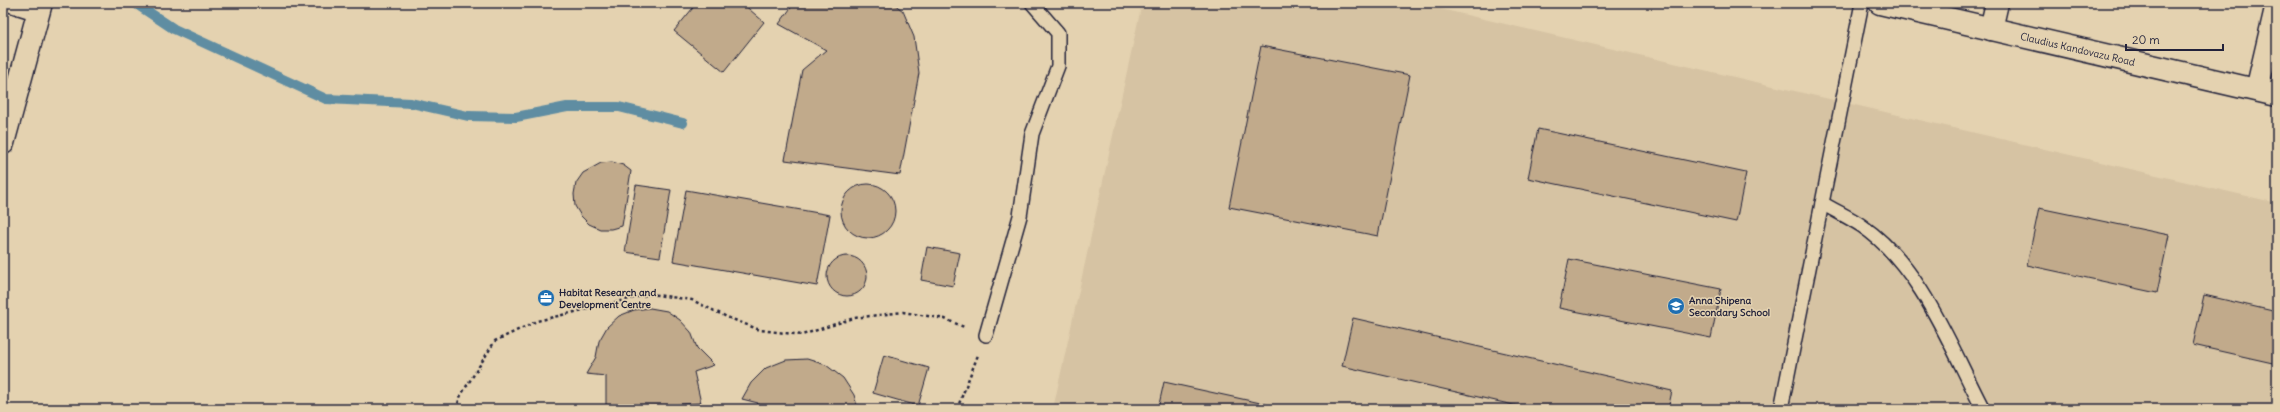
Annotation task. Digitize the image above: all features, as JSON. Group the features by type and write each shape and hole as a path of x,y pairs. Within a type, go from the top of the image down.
{"street":[{"name":"Claudius Kandovazu Road","path":"1880,3 2267,92"},
{"path":"1991,29 1997,3"},
{"path":"2267,92 2277,4"},
{"path":"3,143 40,8"}],"lane":[{"path":"3,3 40,8"},
{"path":"986,335 1020,216 1032,134 1058,66 1058,33 1032,3"},
{"path":"1781,409 1862,3"},
{"path":"1822,203 1862,226 1889,250 1913,278 1931,307 1983,409"}],"path":[{"path":"456,409 461,395 495,341 537,321 650,294 692,300 727,317 760,330 802,335 854,318 903,312 945,319 986,335 957,409"}],"shaded area":[{"name":"Anna Shipena Secondary School","path":"1142,3 1415,3 2277,203 2277,409 1053,409"}],"building":[{"path":"697,3 742,3 764,22 724,72 674,31"},
{"path":"791,3 893,3 903,11 914,37 919,73 900,175 785,160 802,70 826,50 779,24 793,5"},
{"path":"1261,46 1410,75 1378,236 1229,207"},
{"path":"1538,129 1746,173 1736,222 1528,178"},
{"path":"612,162 623,165 631,171 622,226 611,229 600,229 589,224 581,216 575,206 574,194 576,183 583,173 601,163"},
{"path":"868,184 878,186 887,192 893,201 895,211 893,221 887,230 878,236 868,238 858,236 849,230 843,221 841,211 843,201 849,192 858,186"},
{"path":"636,185 671,190 660,257 625,252"},
{"path":"686,190 830,215 817,286 673,261"},
{"path":"2039,208 2169,235 2157,293 2027,265"},
{"path":"927,247 960,253 953,286 921,280"},
{"path":"847,256 855,258 861,262 865,268 867,276 865,284 861,290 855,294 847,296 839,294 833,290 829,284 827,276 829,268 833,262 839,258"},
{"path":"1569,259 1721,289 1711,338 1559,308"},
{"path":"2204,295 2277,312 2277,364 2193,345"},
{"path":"650,308 667,311 680,320 691,332 697,348 714,365 694,372 701,403 606,409 606,376 586,374 596,357 599,341 607,327 619,316 634,310"},
{"path":"1353,318 1672,391 1668,409 1531,409 1342,366"},
{"path":"884,355 929,368 918,406 873,393"},
{"path":"807,359 826,365 843,378 854,395 858,409 755,409 758,403 742,399 751,383 766,368 786,360"},
{"path":"1164,382 1288,409 1158,409"}],"waterway":[{"path":"135,3 174,29 326,99 411,103 468,116 516,117 567,107 619,107 683,123"}],"place":[{"name":"Habitat Research and Development Centre","path":"546,298"},
{"name":"Anna Shipena Secondary School","path":"1676,306"}]}
